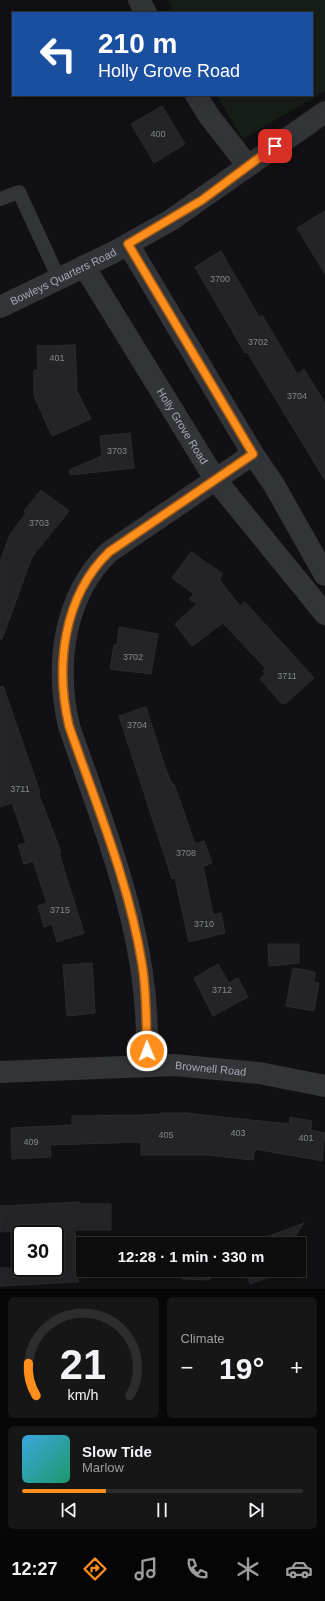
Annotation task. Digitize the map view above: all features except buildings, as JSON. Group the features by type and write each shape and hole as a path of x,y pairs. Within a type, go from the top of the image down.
{"street":[{"path":"139,0 145,12"},
{"path":"197,96 248,166"},
{"name":"Bowleys Quarters Road","path":"0,308 128,244 202,200 325,112"},
{"path":"128,244 253,454 274,485 325,575"},
{"name":"Holly Grove Road","path":"84,266 215,479 325,614"},
{"path":"146,1065 145,986 136,932 124,888 69,726 62,689 63,657 72,611 78,594 92,570 109,552 253,454"},
{"name":"Brownell Road","path":"0,1072 174,1065 259,1073 325,1086"}],"lane":[{"path":"0,199 19,192 59,279"}],"shaded area":[{"path":"168,0 325,0 325,91 243,139 218,96 313,96 313,12 174,12"}],"route":[{"path":"147,1051 145,986 136,932 124,888 69,726 65,709 62,689 62,670 65,642 72,611 78,594 92,570 100,560 109,552 253,454 128,244 161,226 202,200 275,146"}]}
